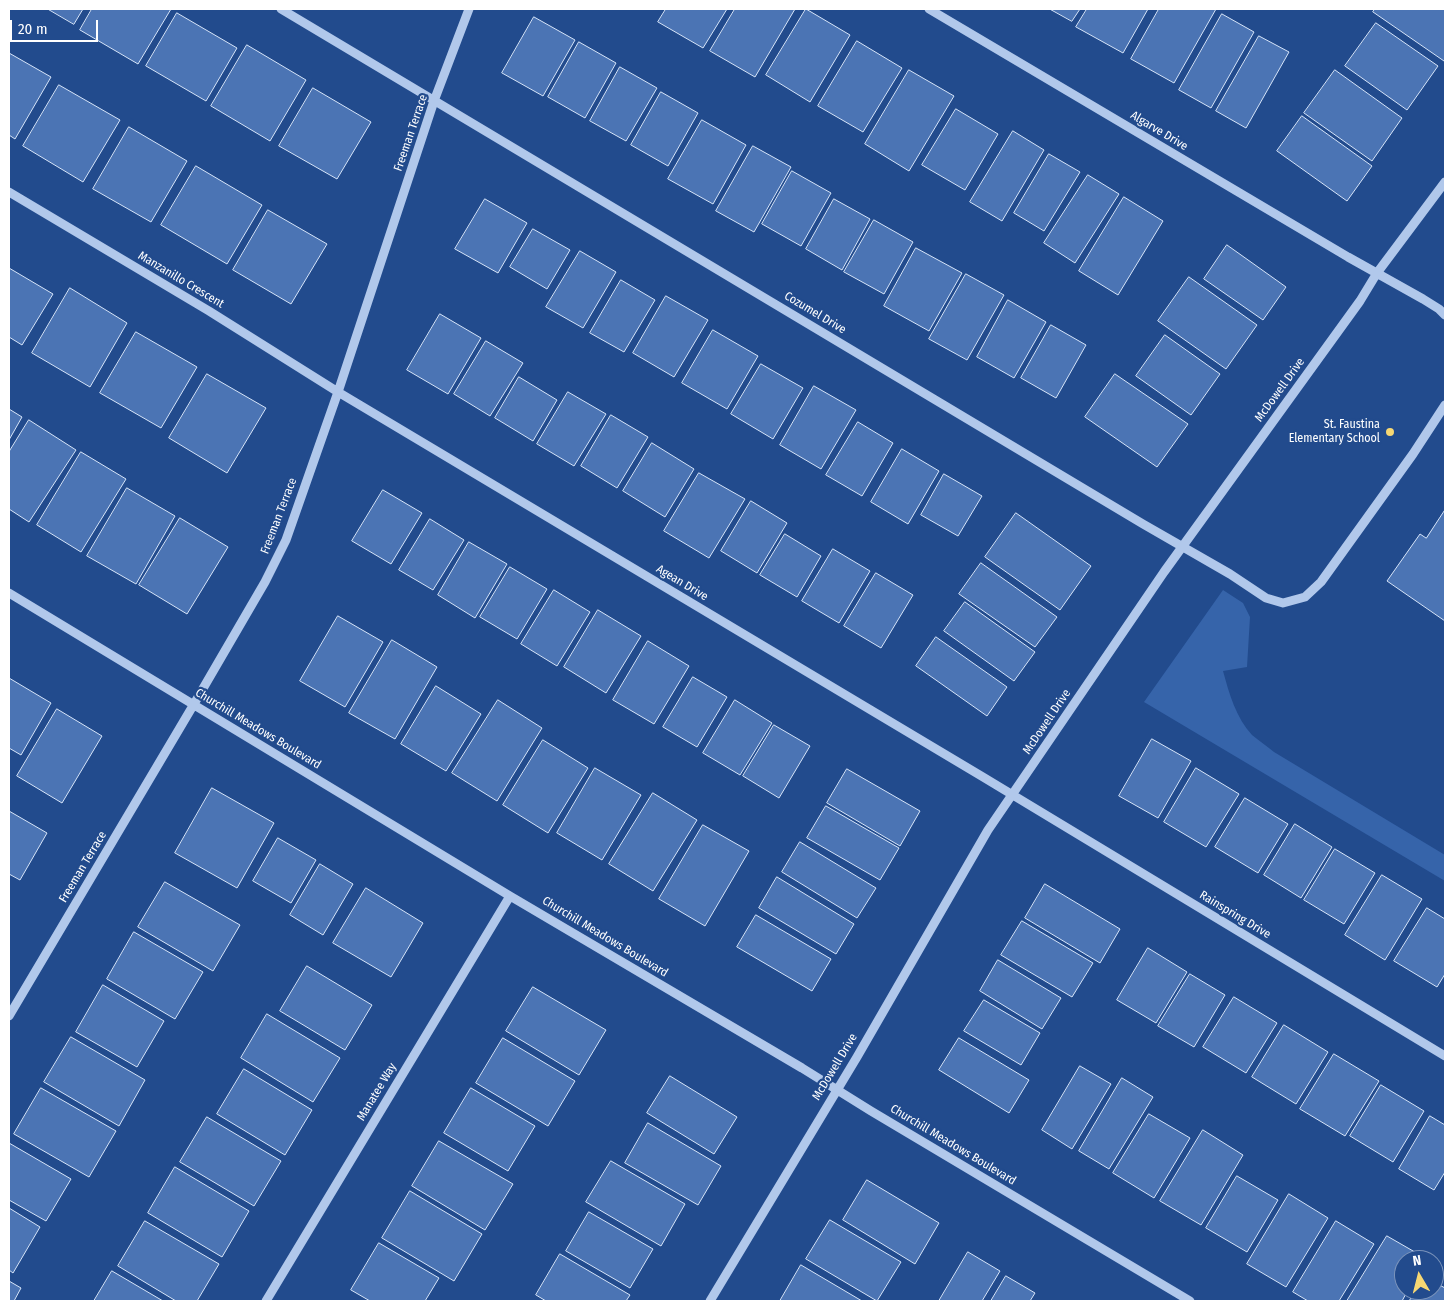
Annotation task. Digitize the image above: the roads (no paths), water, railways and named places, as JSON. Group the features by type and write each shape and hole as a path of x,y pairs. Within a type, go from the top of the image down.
{"street":[{"path":"281,9 434,101"},
{"name":"Freeman Terrace","path":"9,1016 265,582 286,540 338,392 434,101 469,9"},
{"name":"Algarve Drive","path":"929,9 1439,309 1445,315"},
{"name":"Cozumel Drive","path":"434,101 1230,574 1266,598 1283,603 1305,597 1321,582 1413,454 1445,404"},
{"name":"McDowell Drive","path":"710,1301 988,830 1183,546 1360,301 1377,273 1445,182"},
{"name":"Manzanillo Crescent","path":"9,192 208,311 338,392"},
{"name":"Agean Drive","path":"338,392 1012,795"},
{"name":"Churchill Meadows Boulevard","path":"9,593 510,896 1190,1301"},
{"name":"Rainspring Drive","path":"1012,795 1445,1056"},
{"name":"Manatee Way","path":"266,1301 510,896"}],"place":[{"name":"St. Faustina Elementary School","path":"1390,432"}]}
